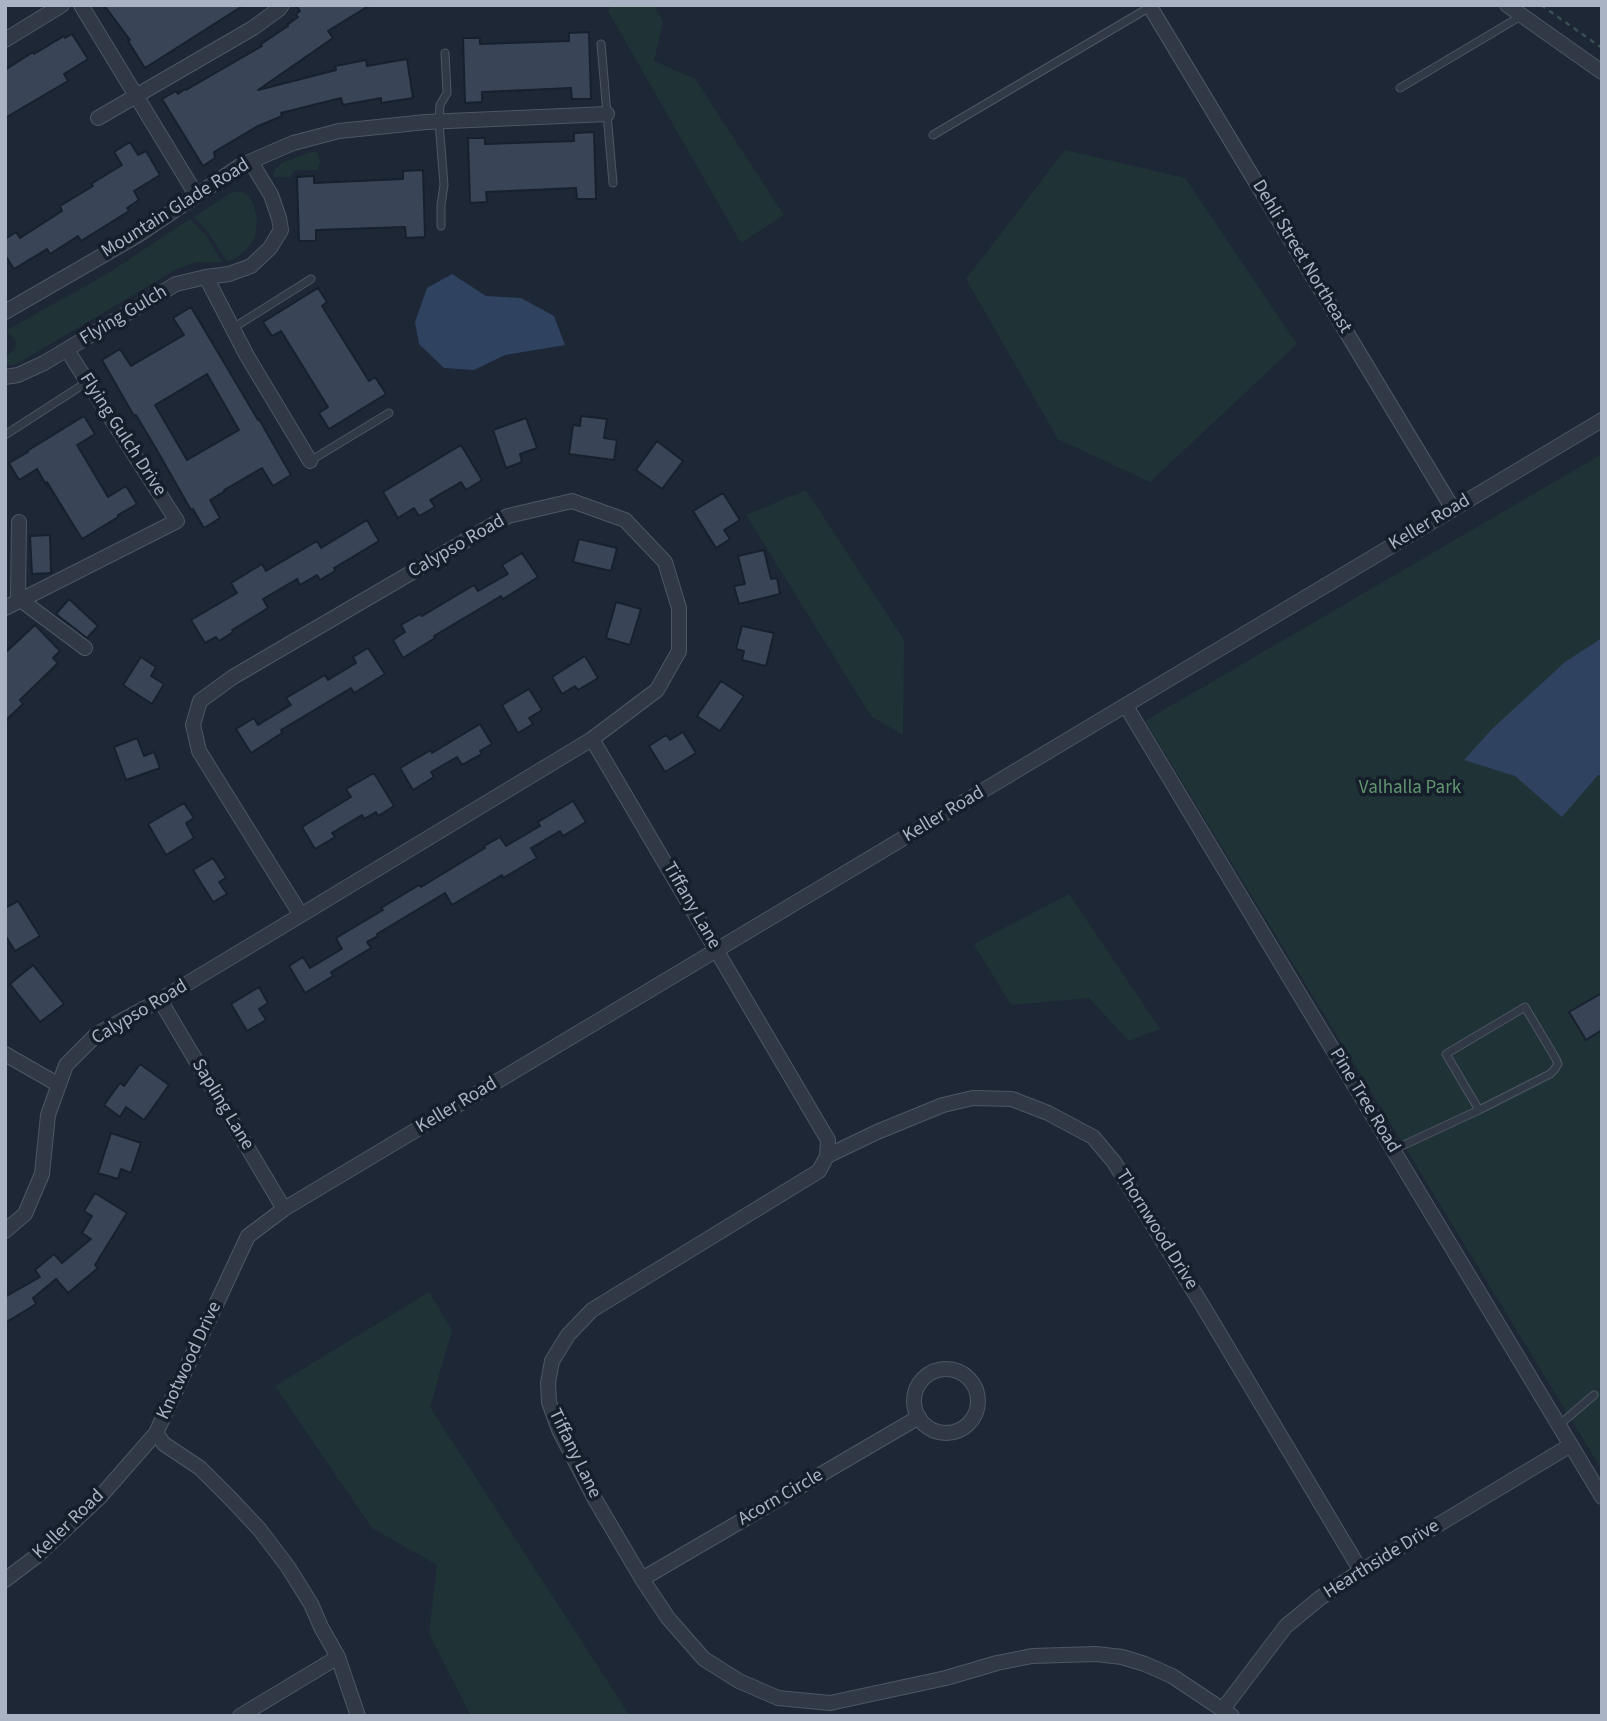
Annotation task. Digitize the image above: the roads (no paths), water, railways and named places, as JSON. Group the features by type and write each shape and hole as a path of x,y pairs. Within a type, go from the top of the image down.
{"street":[{"path":"5,40 62,5"},
{"path":"81,5 197,196"},
{"path":"98,118 253,27 282,5"},
{"path":"1507,5 1602,72"},
{"name":"Dehli Street Northeast","path":"1149,6 1453,509"},
{"name":"Mountain Glade Road","path":"5,312 138,235 240,166 293,144 339,131 439,122 607,114"},
{"name":"Flying Gulch","path":"5,377 18,375 67,350 176,284 229,274 251,265 270,248 281,230 271,195 251,162"},
{"path":"206,277 247,356 310,461"},
{"name":"Flying Gulch Drive","path":"20,601 177,521 67,350"},
{"name":"Keller Road","path":"284,1209 1602,420"},
{"name":"Calypso Road","path":"5,1231 25,1214 42,1174 48,1115 66,1065 97,1034 160,1000 301,915 592,739 657,690 679,651 678,608 665,562 625,520 572,501 509,516 233,677 200,701 193,726 199,751 301,915"},
{"path":"19,522 20,601 85,648"},
{"path":"5,608 20,601"},
{"name":"Pine Tree Road","path":"1126,706 1602,1497"},
{"name":"Tiffany Lane","path":"592,739 828,1140 827,1156 819,1171 592,1310 568,1335 552,1361 548,1383 549,1402 559,1430 596,1502 642,1579 668,1618 704,1659 739,1681 778,1698 830,1709 1032,1656 1096,1654 1134,1661 1172,1676 1227,1712"},
{"name":"Sapling Lane","path":"160,1000 284,1209"},
{"path":"5,1054 59,1085"},
{"name":"Thornwood Drive","path":"827,1156 943,1105 973,1098 1012,1099 1048,1113 1093,1137 1114,1162 1361,1571"},
{"name":"Knotwood Drive","path":"284,1209 248,1236 156,1433 164,1444 200,1468 260,1530 288,1567 311,1604 338,1657 358,1716"},
{"path":"953,1370 965,1375 976,1389 977,1411 965,1427 943,1433 923,1424 919,1417 914,1402 915,1392 922,1379 931,1373 953,1370"},
{"name":"Acorn Circle","path":"642,1579 919,1417"},
{"name":"Keller Road","path":"5,1580 38,1555 100,1497 156,1433"},
{"name":"Hearthside Drive","path":"1227,1712 1286,1626 1320,1598 1572,1446"},
{"path":"240,1716 338,1657"}],"lane":[{"path":"933,135 1149,6"},
{"path":"1400,88 1521,16"},
{"path":"601,44 613,183"},
{"path":"441,226 444,185 439,122 440,105 447,93 445,53"},
{"path":"233,328 311,279"},
{"path":"5,435 88,382"},
{"path":"310,461 389,413"},
{"path":"1393,1150 1479,1110 1550,1073 1558,1064 1525,1007 1446,1054 1479,1110"},
{"path":"1559,1425 1594,1395"}],"water":[{"path":"452,274 486,296 521,298 554,316 565,345 505,355 474,370 444,368 419,344 415,322 427,288"},
{"path":"1602,638 1602,776 1598,775 1562,817 1515,776 1464,760 1492,729 1565,662"}],"park label":[{"name":"Valhalla Park","path":"1410,789"}]}
